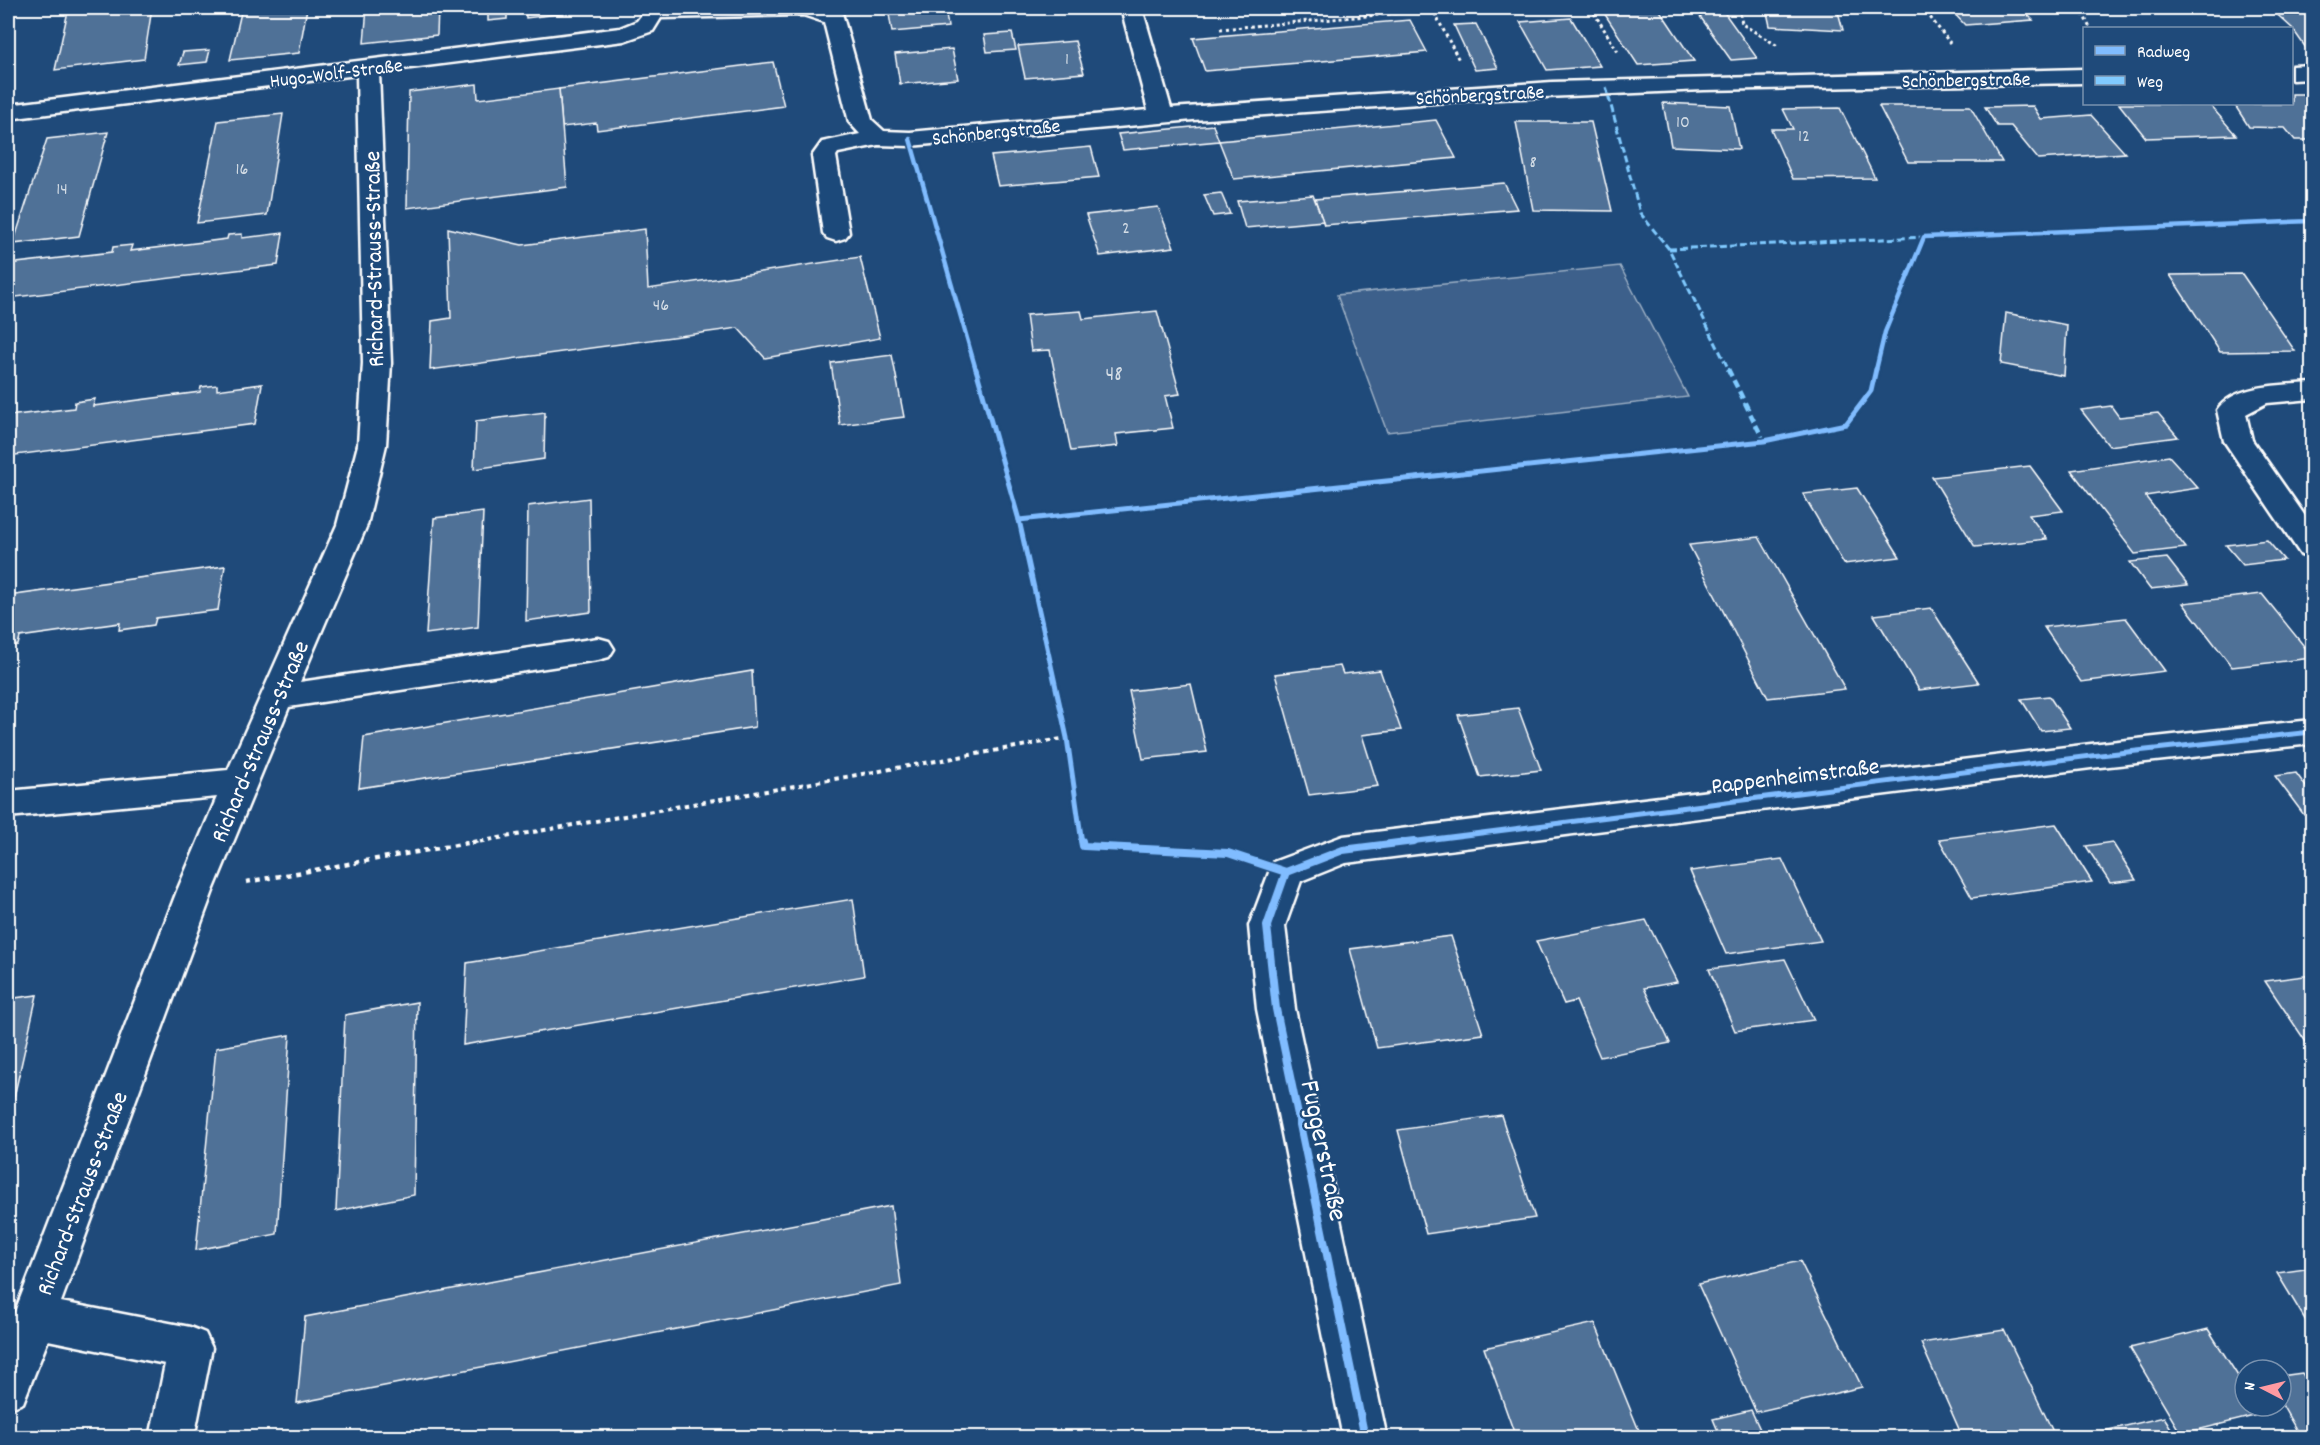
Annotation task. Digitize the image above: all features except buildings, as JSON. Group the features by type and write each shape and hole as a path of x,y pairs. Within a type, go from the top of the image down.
{"street":[{"path":"655,10 805,8 834,18 861,122 878,138"},
{"path":"1131,8 1161,115"},
{"name":"Hugo-Wolf-Straße","path":"8,112 368,69 624,34 645,26 655,10"},
{"name":"Richard-Strauss-Straße","path":"8,1388 195,891 352,525 372,445 376,363 368,69"},
{"path":"2293,73 2313,72"},
{"name":"Schönbergstraße","path":"836,233 824,156 830,147 878,138 910,139 1161,115 1476,93 1638,86 2083,76"},
{"path":"2313,391 2260,395 2231,410 2238,441 2313,548"},
{"path":"277,697 598,649"},
{"name":"Pappenheimstraße","path":"1286,872 1343,849 2091,756 2313,732"},
{"path":"8,804 240,782"},
{"name":"Fuggerstraße","path":"1286,872 1267,926 1276,1009 1365,1437"},
{"path":"34,1317 190,1348 172,1437"}],"path":[{"path":"1591,8 1638,86"},
{"path":"1739,8 1742,24 1800,58 1813,82"},
{"path":"2080,8 2090,27"},
{"path":"1220,29 1432,9 1476,93"},
{"path":"195,891 1067,738"}],"shaded area":[{"path":"1620,266 1688,397 1387,432 1337,295"}],"marked path":[{"path":"1606,87 1640,213 1669,249 1764,441"},
{"path":"1669,249 1924,237"}],"cycle path":[{"path":"910,139 1019,520 1067,738 1083,846 1228,853 1286,872"},
{"path":"1019,520 1764,441 1846,424 1871,391 1885,332 1924,237 2312,221"},
{"path":"1286,872 1343,850 2091,756 2312,732"},
{"path":"1286,872 1267,926 1276,1009 1365,1438"}]}
